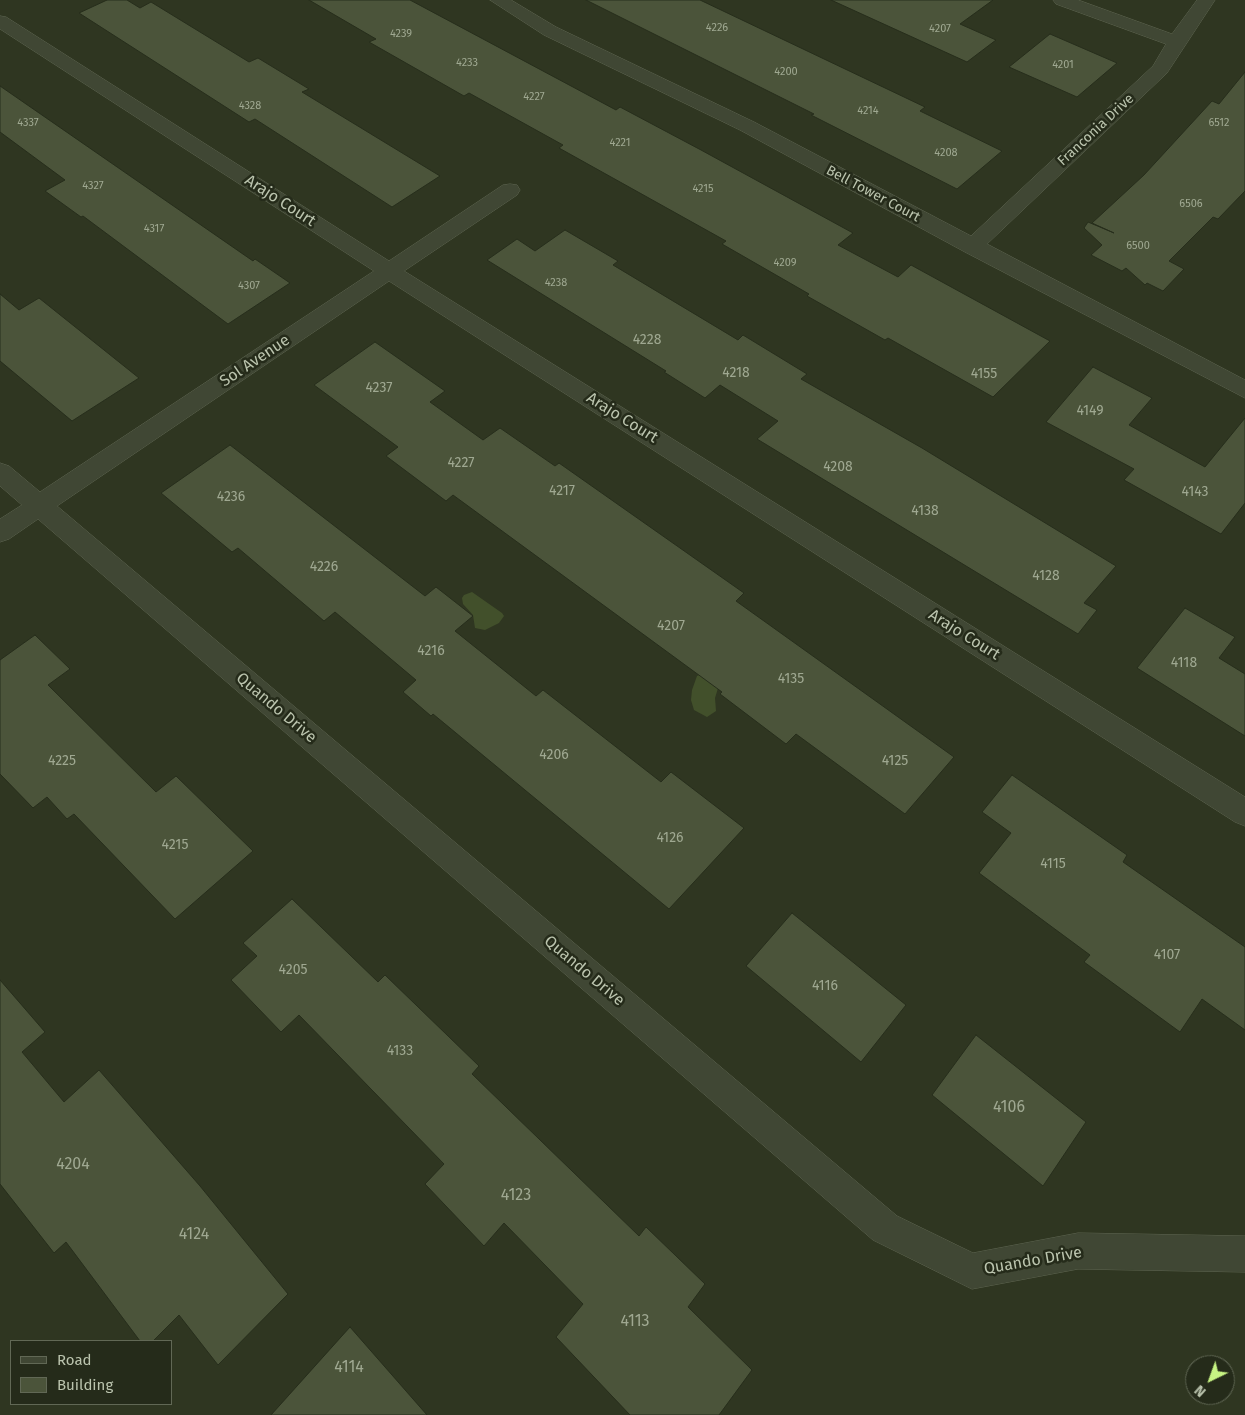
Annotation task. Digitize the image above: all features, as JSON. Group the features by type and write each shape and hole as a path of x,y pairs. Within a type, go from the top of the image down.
{"street":[{"name":"Bell Tower Court","path":"499,0 550,30 747,126 972,247 1245,390"},
{"path":"1062,0 1176,42"},
{"name":"Franconia Drive","path":"972,247 1160,69 1176,42 1206,0"},
{"name":"Arajo Court","path":"0,20 389,271 1245,813"},
{"name":"Sol Avenue","path":"0,532 510,190"},
{"name":"Quando Drive","path":"0,472 885,1228 972,1271 1078,1251 1245,1254"}],"shaded area":[{"path":"472,592 502,613 504,616 499,623 485,630 475,628 473,615 463,604 462,598 464,595"},
{"path":"701,674 719,685 715,698 716,711 707,717 694,710 691,700 697,676"}],"building":[{"path":"107,0 127,0 140,8 151,2 249,62 258,58 309,89 302,92 440,176 392,207 255,119 249,122 79,13"},
{"path":"309,0 410,0 616,110 620,107 853,233 838,245 898,277 911,265 1050,341 993,397 888,338 885,340 807,296 809,294 722,244 726,241 559,148 563,145 469,93 464,96 369,42 376,39"},
{"path":"586,0 700,0 925,107 920,111 1002,151 957,189 811,115 814,114"},
{"path":"831,0 993,0 960,24 996,40 967,62"},
{"path":"1050,34 1117,63 1077,97 1009,67"},
{"path":"1245,72 1245,191 1218,219 1213,217 1169,261 1184,269 1163,291 1147,283 1145,285 1126,268 1122,271 1091,255 1102,245 1084,228 1088,222 1114,233 1092,223 1144,175 1212,101 1219,104"},
{"path":"0,86 253,261 255,259 290,283 228,324 83,216 81,217 45,191 65,180 0,132"},
{"path":"565,230 618,261 613,265 738,340 743,335 807,374 801,379 922,448 1116,566 1084,603 1097,610 1078,634 757,439 778,421 720,385 705,398 664,372 666,371 487,260 517,239 535,251"},
{"path":"0,294 19,310 39,298 139,378 72,421 0,361"},
{"path":"375,342 445,391 430,402 483,440 500,428 555,466 559,463 744,593 736,601 954,757 905,814 796,734 786,744 720,694 722,692 453,495 446,501 386,456 398,447 314,385"},
{"path":"1093,367 1152,398 1129,425 1205,467 1245,418 1245,503 1221,534 1124,480 1134,469 1046,422"},
{"path":"230,445 425,596 436,587 473,616 455,631 536,696 543,690 661,782 671,772 744,828 669,909 433,714 431,716 403,692 416,680 335,612 324,621 238,548 232,552 161,493"},
{"path":"1185,608 1235,637 1219,658 1245,674 1245,736 1137,668"},
{"path":"35,635 70,669 48,685 156,792 176,776 253,851 175,919 74,814 67,819 47,797 33,808 0,774 0,660"},
{"path":"1012,775 1127,855 1123,862 1245,947 1245,1030 1202,999 1180,1032 1084,962 1090,955 979,873 1011,833 982,812"},
{"path":"292,899 378,982 385,975 479,1066 472,1074 639,1236 646,1227 705,1284 688,1307 752,1370 719,1415 630,1415 556,1337 583,1304 504,1223 484,1246 425,1184 444,1164 299,1015 281,1032 231,980 257,956 243,943"},
{"path":"792,913 906,1005 861,1062 746,966"},
{"path":"0,980 45,1032 22,1052 64,1102 99,1070 200,1186 288,1294 218,1365 179,1315 154,1340 139,1340 66,1242 54,1253 0,1184"},
{"path":"976,1035 1086,1122 1043,1186 932,1095"},
{"path":"350,1327 427,1415 271,1415"}]}
